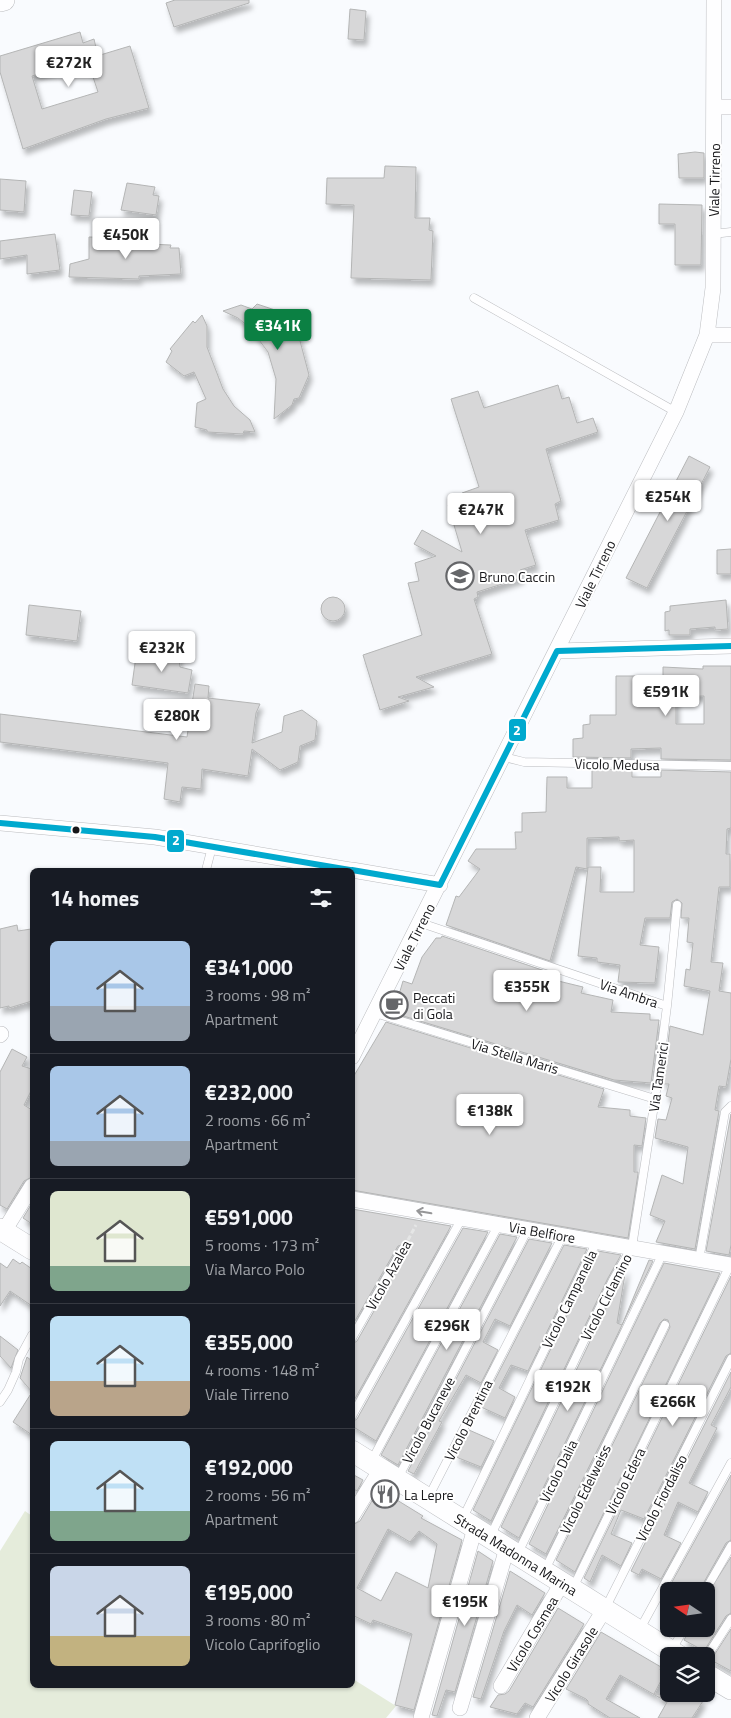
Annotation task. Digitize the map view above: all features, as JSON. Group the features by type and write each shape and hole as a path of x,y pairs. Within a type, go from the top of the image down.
{"street":[{"path":"0,1 4,0"},
{"name":"Viale Tirreno","path":"355,1051 676,412 707,335 713,288 714,0"},
{"path":"715,107 731,107"},
{"path":"707,335 731,334"},
{"path":"557,651 731,646"},
{"path":"0,823 155,837 339,868"},
{"path":"355,871 440,885"},
{"path":"30,1189 2,1230 30,1248"},
{"name":"Via Belfiore","path":"355,1200 731,1264"},
{"name":"Strada Madonna Marina","path":"355,1452 664,1647"},
{"path":"355,1512 383,1470"},
{"path":"460,1708 490,1537"},
{"path":"421,1718 490,1537"},
{"name":"Vicolo Cosmea","path":"501,1686 568,1586"},
{"name":"Vicolo Girasole","path":"537,1718 604,1610"},
{"path":"715,1679 731,1689"}],"lane":[{"path":"714,234 731,232"},
{"path":"474,298 676,412"},
{"name":"Vicolo Medusa","path":"504,757 524,762 731,766"},
{"path":"207,868 212,847"},
{"name":"Via Tamerici","path":"632,1247 655,1099 677,905"},
{"name":"Via Ambra","path":"421,923 667,1006"},
{"name":"Via Stella Maris","path":"375,1013 655,1099"},
{"path":"699,1260 725,1112 731,1106"},
{"path":"355,1411 462,1218"},
{"path":"383,1470 499,1224"},
{"name":"Vicolo Bucaneve","path":"383,1470 528,1229"},
{"name":"Vicolo Brentina","path":"428,1498 562,1235"},
{"name":"Vicolo Campanella","path":"490,1537 597,1241"},
{"name":"Vicolo Ciclamino","path":"490,1537 613,1280 632,1247"},
{"name":"Vicolo Azalea","path":"355,1333 403,1249"},
{"name":"Vicolo Dalia","path":"490,1537 663,1253"},
{"name":"Vicolo Edera","path":"568,1586 731,1264"},
{"name":"Vicolo Edelweiss","path":"544,1572 665,1325"},
{"path":"0,1402 8,1390 16,1372 19,1359 30,1338"},
{"name":"Vicolo Fiordaliso","path":"604,1610 731,1359"},
{"path":"639,1631 731,1463"},
{"path":"710,1582 731,1546"},
{"path":"713,1647 731,1619"}],"path":[{"name":"Vicolo Azalea","path":"403,1249 423,1211"}],"green space":[{"path":"25,1511 30,1515 30,1688 355,1688 355,1680 396,1706 386,1718 0,1718 0,1551"}],"building":[{"path":"175,0 249,0 249,3 174,27 166,3"},
{"path":"350,9 366,11 364,40 348,39"},
{"path":"80,32 83,43 94,39 98,56 130,46 149,108 106,119 23,149 0,72 0,56","holes":["87,59 98,92 42,109 32,76"]},
{"path":"704,153 704,178 679,178 678,154"},
{"path":"385,166 416,167 415,218 430,218 429,230 433,231 431,280 351,278 354,205 326,204 327,178 384,178"},
{"path":"0,179 26,181 24,212 0,210"},
{"path":"127,183 155,187 153,195 159,196 156,215 121,210"},
{"path":"74,190 92,192 89,216 71,215"},
{"path":"659,204 702,205 701,265 675,265 675,224 659,224"},
{"path":"55,234 60,270 27,274 27,255 0,259 0,241"},
{"path":"89,237 126,238 125,243 171,245 170,248 179,248 181,274 139,276 139,279 69,277 70,264 89,259"},
{"path":"257,304 281,312 299,337 309,375 299,398 294,399 292,405 274,419 276,379 268,352 250,328 238,318 223,311 241,305 252,309"},
{"path":"202,315 207,326 207,347 223,389 234,406 250,420 255,432 244,431 243,434 207,432 207,430 195,427 197,403 206,399 194,372 184,376 166,362 172,351 170,349 193,321 195,323"},
{"path":"558,385 562,399 569,397 577,423 593,418 598,432 546,449 561,501 555,504 559,520 525,530 536,565 520,570 521,578 477,592 478,597 474,599 492,654 416,677 434,687 398,697 409,701 380,710 363,655 422,635 408,583 419,581 415,563 436,556 414,544 422,530 462,552 448,505 464,499 462,493 479,487 451,399 478,391 484,408"},
{"path":"689,456 710,467 647,588 626,578"},
{"path":"731,549 731,574 717,574 717,550"},
{"path":"333,597 341,601 345,609 341,617 333,621 325,617 321,609 325,601"},
{"path":"726,600 728,629 715,630 715,627 690,629 690,635 669,635 669,630 665,631 665,612 670,611 670,606"},
{"path":"29,605 81,611 77,641 26,635"},
{"path":"169,649 178,651 180,667 192,670 188,693 132,685 136,656 159,658"},
{"path":"703,666 731,666 731,760 661,759 661,748 631,749 631,758 573,757 573,739 583,738 583,725 590,724 590,715 616,715 616,676 663,676 663,667 703,669","holes":["704,696 704,724 676,724 676,697"]},
{"path":"195,684 209,686 208,698 260,704 256,713 252,743 282,732 284,716 302,710 317,721 315,740 300,746 298,762 280,770 252,749 248,776 202,769 201,789 182,787 180,802 164,799 168,763 0,742 0,714 187,737"},
{"path":"592,769 632,770 632,777 661,777 661,770 731,772 731,828 727,829 726,854 730,854 730,887 719,887 711,962 723,963 719,991 731,993 731,1059 726,1087 719,1086 715,1110 719,1111 695,1249 656,1242 665,1221 650,1215 662,1175 683,1184 688,1147 655,1138 658,1119 666,1120 672,1098 666,1096 669,1084 663,1084 670,1026 703,1035 710,991 684,986 686,969 690,970 693,943 687,942 689,918 681,918 682,903 677,899 672,902 670,918 645,918 640,945 659,947 655,983 618,982 620,965 597,962 597,958 578,956 588,867 601,867 600,892 634,892 634,840 619,841 619,837 587,838 587,869 576,867 550,961 446,925 456,896 459,897 480,869 468,861 476,849 516,849 515,832 522,832 522,813 546,812 547,777 567,777 567,788 592,788"},
{"path":"17,925 18,931 30,929 30,1002 9,1008 9,1006 0,1008 0,929"},
{"path":"442,936 548,972 546,978 583,987 581,993 613,1000 611,1012 650,1014 650,1020 659,1020 651,1083 614,1080 387,1011 394,996 398,998 403,981 412,984 422,957 436,938 441,938"},
{"path":"386,1022 604,1089 598,1107 630,1110 630,1116 646,1118 642,1146 634,1145 634,1172 638,1172 638,1174 628,1238 355,1191 355,1074"},
{"path":"12,1049 27,1057 22,1066 30,1068 30,1093 24,1105 30,1109 30,1178 24,1181 7,1209 0,1205 0,1072"},
{"path":"731,1114 731,1245 729,1255 706,1251"},
{"path":"30,1206 30,1223 23,1218"},
{"path":"355,1210 451,1226 355,1399 355,1342 409,1249 405,1244 398,1246 355,1321"},
{"path":"463,1228 488,1232 376,1441 355,1428 355,1420"},
{"path":"500,1234 517,1237 398,1465 381,1455"},
{"path":"529,1239 552,1243 510,1326 495,1319 483,1342 498,1350 481,1383 466,1375 439,1421 442,1422 414,1474 408,1471"},
{"path":"564,1245 587,1249 528,1371 511,1365 499,1388 515,1397 505,1418 481,1407"},
{"path":"598,1251 621,1255 608,1278 491,1521 473,1510"},
{"path":"13,1259 30,1268 30,1305 10,1291 0,1306 0,1263 7,1268"},
{"path":"649,1260 653,1261 519,1538 501,1527 626,1268 617,1323 622,1325"},
{"path":"664,1263 720,1273 575,1572 556,1560 670,1327 668,1320 664,1319 660,1323 546,1554 529,1544"},
{"path":"731,1276 731,1353 726,1356 644,1519 621,1510 611,1534 632,1543 621,1566 602,1555 590,1582 584,1578"},
{"path":"0,1336 18,1350 11,1368 0,1356"},
{"path":"27,1357 30,1359 30,1390 20,1378"},
{"path":"731,1372 731,1387 711,1425 717,1428 689,1483 708,1492 698,1512 678,1502 664,1535 681,1543 661,1579 642,1569 639,1575 631,1571"},
{"path":"30,1395 30,1434 13,1422"},
{"path":"469,1430 494,1441 481,1467 456,1457"},
{"path":"731,1475 731,1540 726,1543 704,1582 672,1582"},
{"path":"355,1476 363,1480 357,1491 355,1490"},
{"path":"379,1489 423,1516 421,1518 462,1540 414,1710 395,1705 412,1634 373,1620 371,1624 355,1616 355,1524 360,1521","holes":["388,1529 410,1542 419,1531 437,1544 428,1588 396,1572 381,1601 357,1588"]},
{"path":"478,1551 493,1561 455,1692 446,1690 437,1716 432,1715"},
{"path":"731,1557 731,1613 726,1616 715,1634 715,1582"},
{"path":"510,1571 545,1593 532,1615 517,1605 504,1631 481,1699 473,1697"},
{"path":"558,1608 584,1624 533,1707 525,1703 517,1714 490,1707 498,1695 509,1691"},
{"path":"731,1629 731,1671 715,1662 715,1654"},
{"path":"601,1632 660,1666 660,1683 654,1694 660,1694 660,1698 620,1675 606,1699 640,1718 610,1718 588,1704 586,1699 566,1689"},
{"path":"685,1638 712,1638 707,1647 697,1647 684,1640"},
{"path":"667,1702 702,1702 692,1718 658,1718"}],"transit line":[{"name":"2","path":"355,871 440,885 557,651 731,646"},
{"name":"2","path":"0,823 155,837 338,868"}],"place":[{"name":"Bruno Caccin","path":"460,576"},
{"name":"Peccati di Gola","path":"394,1005"},
{"name":"La Lepre","path":"385,1494"}]}
